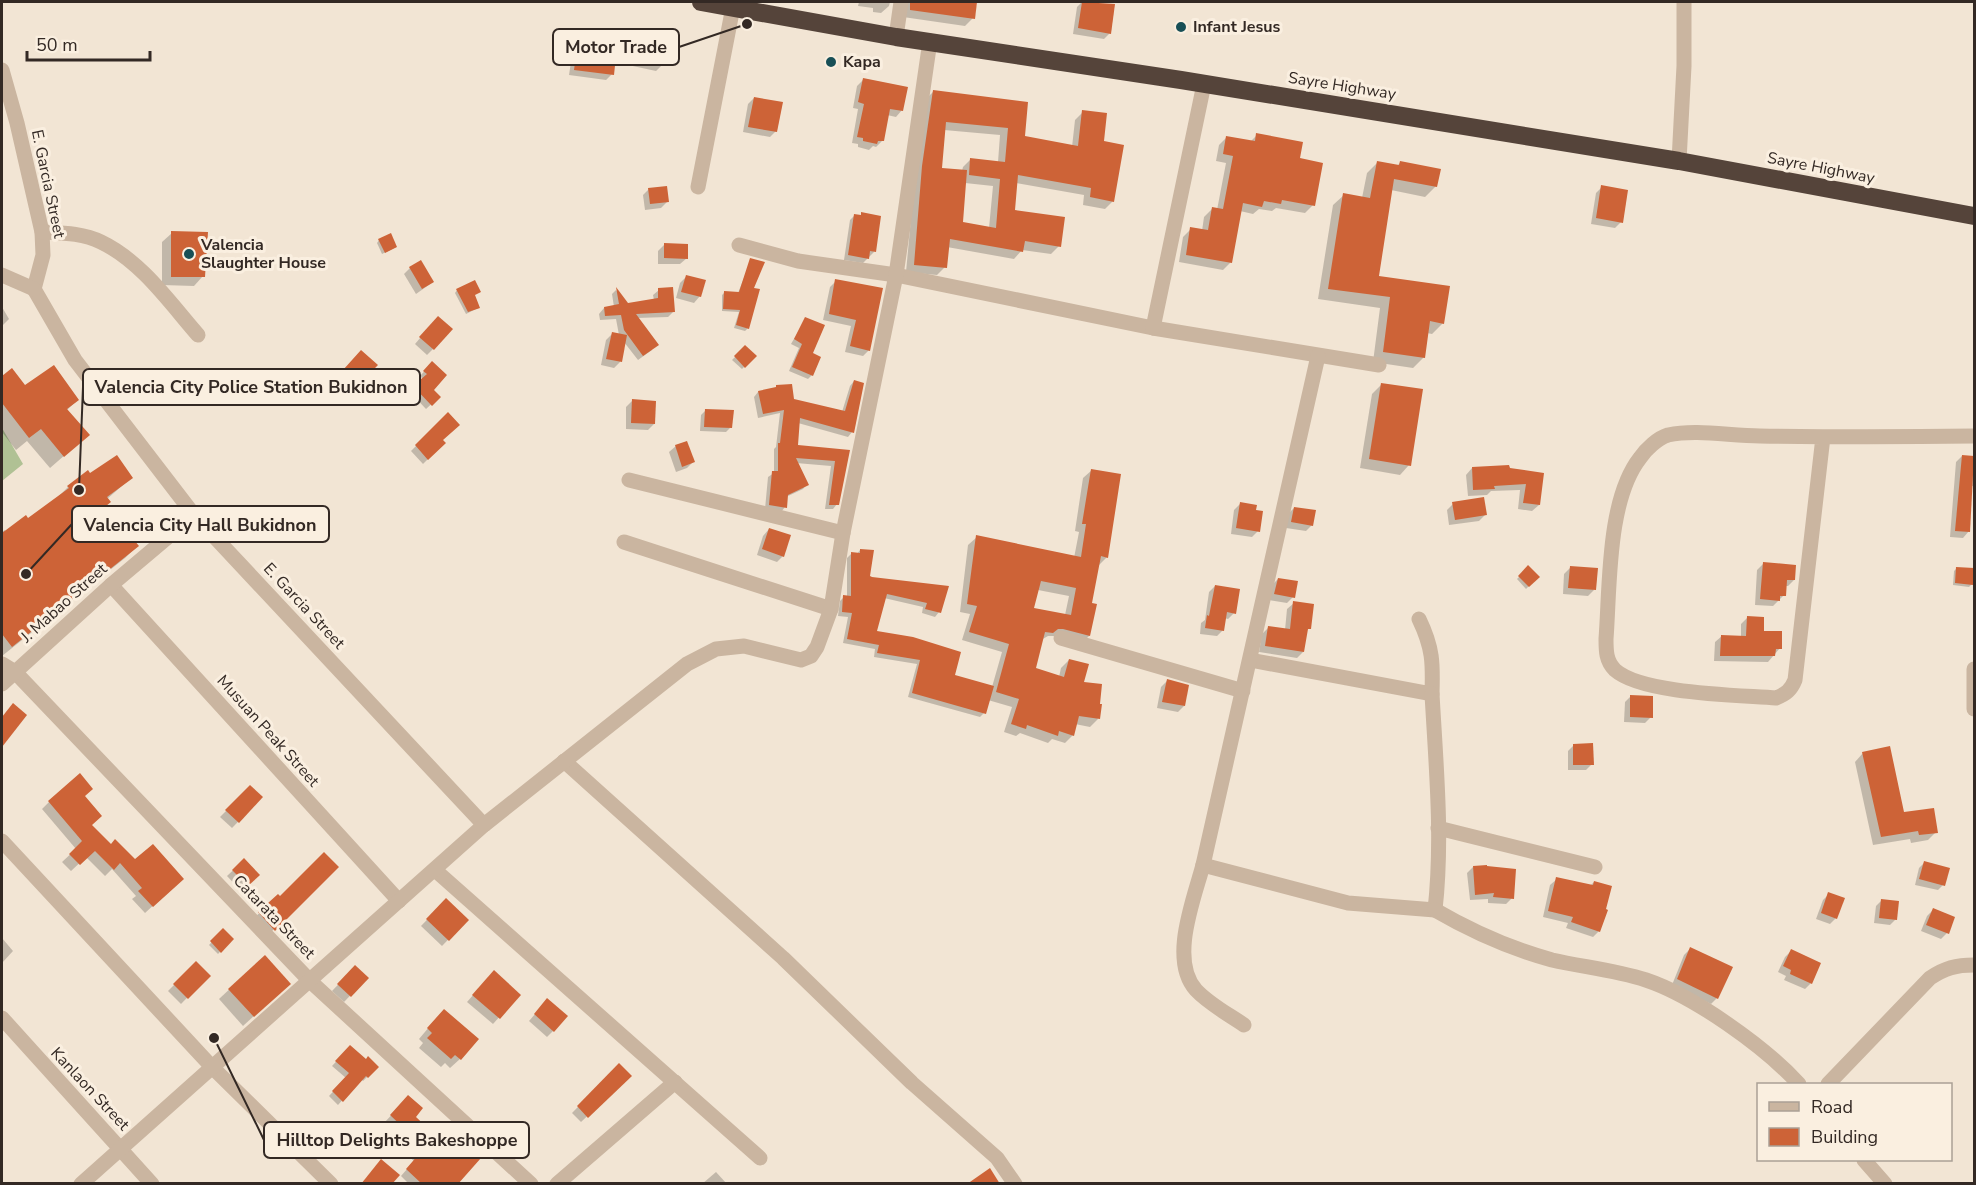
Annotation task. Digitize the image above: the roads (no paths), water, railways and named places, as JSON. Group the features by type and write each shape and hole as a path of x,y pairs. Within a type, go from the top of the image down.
{"highway":[{"name":"Sayre Highway","path":"701,2 896,37 1679,161 1974,216"}],"street":[{"path":"896,37 901,2"},
{"path":"1679,161 1684,66 1684,2"},
{"path":"698,187 733,7"},
{"path":"81,1184 484,825 687,664 716,649 744,646 801,660 811,656 818,647 831,609 843,533 896,275 930,41"},
{"name":"E. Garcia Street","path":"2,70 42,232 43,255 34,289 75,360 194,515 484,825"},
{"path":"1153,328 1204,84"},
{"path":"42,232 77,235 101,242 126,258 152,283 198,336"},
{"path":"739,245 798,261 896,275 1153,328 1379,365"},
{"path":"2,275 34,289"},
{"path":"1244,1025 1194,988 1184,966 1184,938 1203,865 1318,356"},
{"path":"1823,437 1795,680 1792,688 1785,695 1776,698 1657,687 1626,677 1614,669 1606,656 1606,639 1615,516 1625,486 1639,459 1650,447 1666,436 1691,434 1823,437 1974,436"},
{"path":"629,480 843,533"},
{"name":"J. Mabao Street","path":"2,684 8,668 194,515"},
{"path":"624,542 831,609"},
{"name":"Musuan Peak Street","path":"111,585 399,902"},
{"path":"1419,619 1433,657 1432,694 1439,862 1435,910"},
{"path":"1061,638 1243,691"},
{"path":"1250,660 1432,694"},
{"name":"Catarata Street","path":"8,668 310,981 531,1184"},
{"path":"1974,669 1974,709"},
{"path":"564,761 783,958 904,1075 989,1150 1016,1184"},
{"path":"1438,828 1595,867"},
{"path":"2,841 212,1067 331,1184"},
{"path":"1203,865 1348,903 1435,910 1500,942 1551,959 1646,980 1675,993 1718,1018 1785,1069 1798,1083"},
{"path":"435,870 760,1158"},
{"path":"1829,1083 1930,978 1944,969 1958,965 1974,965"},
{"name":"Kanlaon Street","path":"2,1018 152,1184"},
{"path":"557,1184 675,1082"},
{"path":"1865,1161 1885,1184"}],"place":[{"name":"Motor Trade","path":"747,24"},
{"name":"Infant Jesus","path":"1181,27"},
{"name":"Kapa","path":"831,62"},
{"name":"Valencia Slaughter House","path":"189,254"},
{"name":"Valencia City Police Station Bukidnon","path":"79,490"},
{"name":"Valencia City Hall Bukidnon","path":"26,574"},
{"name":"Hilltop Delights Bakeshoppe","path":"214,1038"}]}
